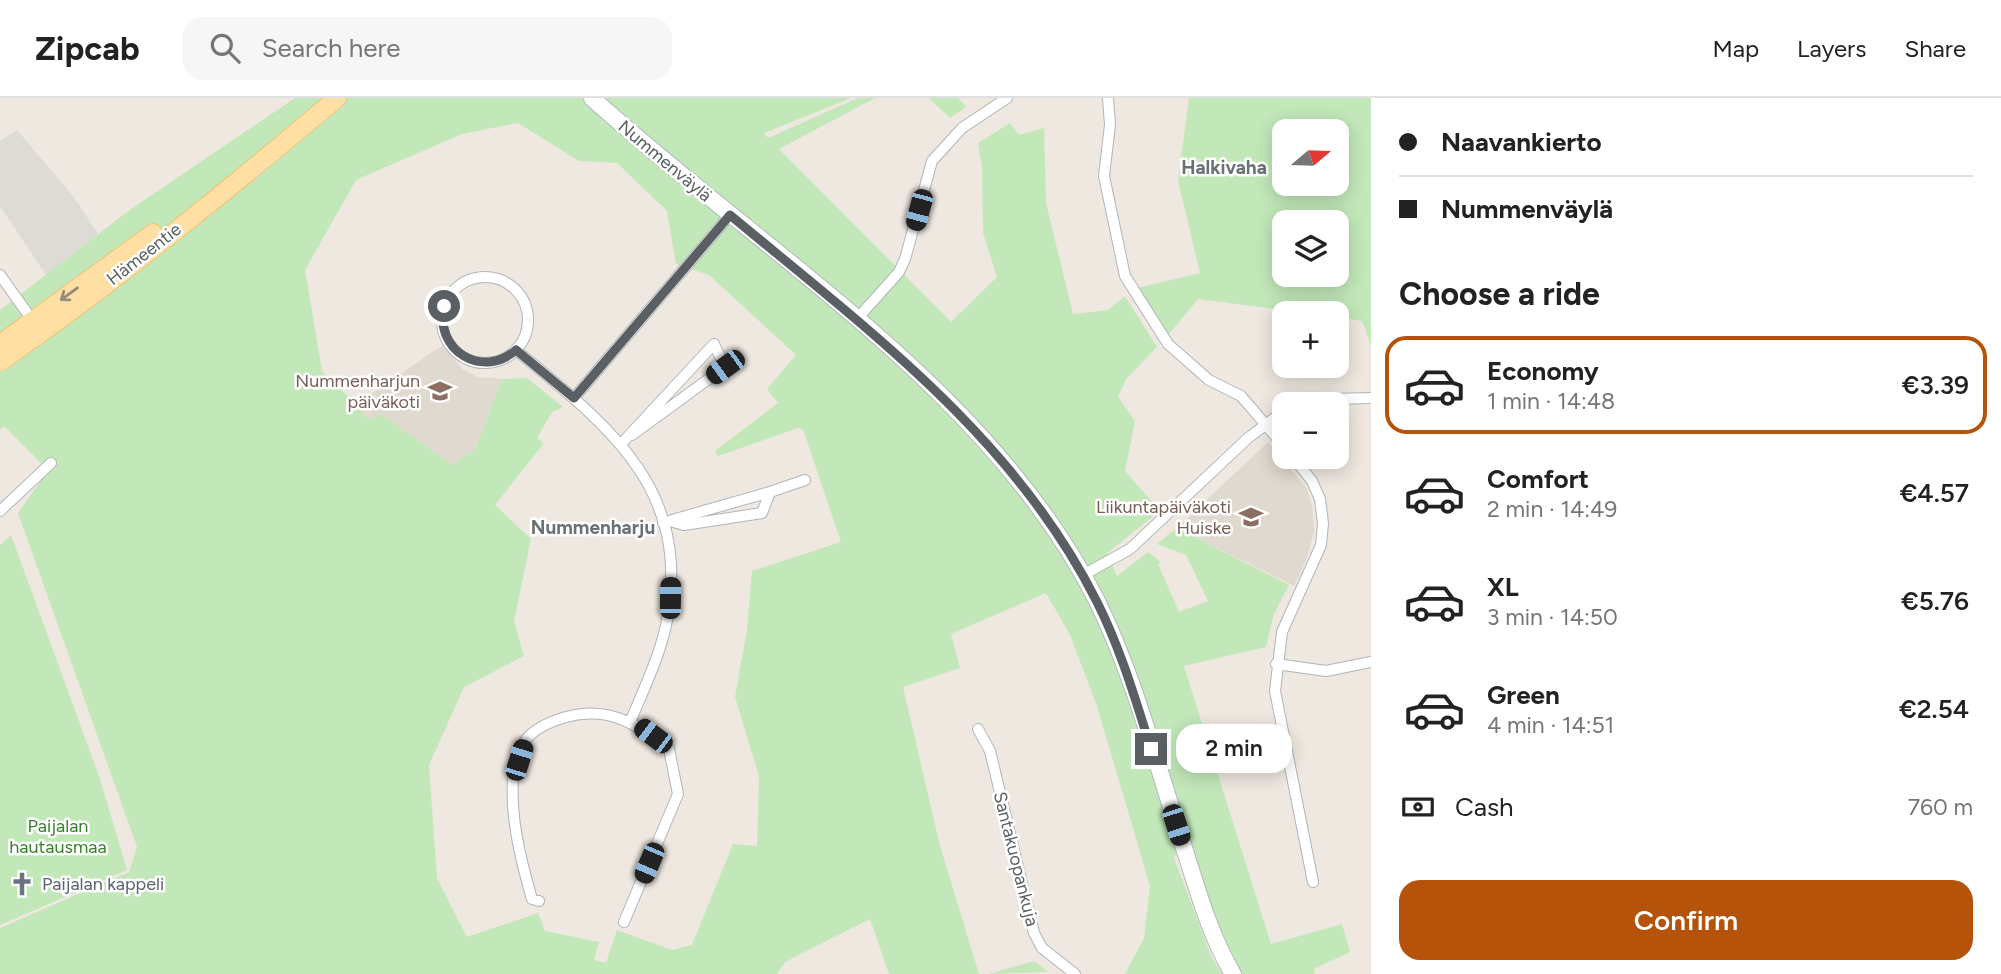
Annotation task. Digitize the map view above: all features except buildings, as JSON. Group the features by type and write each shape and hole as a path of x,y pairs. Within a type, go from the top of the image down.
{"main road":[{"name":"Hämeentie","path":"0,362 37,327 292,136 337,98"},
{"name":"Hämeentie","path":"292,136 351,98"},
{"name":"Hämeentie","path":"0,344 37,327"}],"street":[{"name":"Nummenväylä","path":"592,98 856,320 936,391 1005,461 1046,515 1083,575 1118,647 1201,901 1219,950 1233,974"},
{"path":"856,320 899,272 932,161 962,128 1007,98"},
{"path":"1108,98 1110,125 1104,176 1125,276 1168,344 1209,380 1241,396 1272,431"},
{"path":"574,398 730,215"},
{"path":"0,275 37,327"},
{"path":"484,276 501,279 517,289 526,303 529,320 525,337 516,350 502,360 485,363 469,360 456,351 442,326 444,306 451,293 466,281 484,276"},
{"path":"622,443 725,367 714,344 632,435"},
{"path":"516,350 574,398 622,443 643,472 666,522 671,579 668,616 657,656 631,720"},
{"path":"1349,399 1371,398"},
{"path":"1083,575 1130,549 1272,419"},
{"path":"0,511 51,463"},
{"path":"1302,469 1312,481 1320,499 1324,523 1318,552 1282,632 1276,664 1276,691 1313,882"},
{"path":"666,522 805,480"},
{"path":"666,522 684,525 762,513 770,492"},
{"path":"1276,664 1326,671 1371,662"},
{"path":"538,901 532,899 514,820 514,778 525,742 552,721 572,716 600,713 631,720 669,748 678,794 624,922"},
{"name":"Santakuopankuja","path":"978,729 990,751 1034,933 1042,948 1076,974"}],"shaded area":[{"path":"17,130 73,196 98,234 46,275 0,206 0,141"},
{"path":"443,345 462,369 477,377 502,379 476,448 453,465 381,414 368,421 356,404"},
{"name":"Liikuntapäiväkoti Huiske","path":"1268,442 1272,447 1272,469 1290,469 1307,489 1312,505 1314,531 1307,558 1294,586 1177,528"}],"green space":[{"path":"295,98 851,98 764,133 768,138 858,98 875,98 779,149 951,322 997,277 983,233 982,168 978,143 1010,123 1019,135 1044,128 1046,203 1073,314 1108,310 1125,296 1157,347 1126,379 1118,397 1135,421 1125,471 1160,511 1107,553 1117,576 1148,552 1161,562 1158,564 1179,612 1208,601 1186,555 1157,544 1177,528 1289,585 1274,614 1266,647 1184,666 1271,944 1342,924 1350,952 1314,969 1315,974 1240,974 1218,930 1192,857 1188,829 1174,858 1212,958 1222,974 1125,974 1144,938 1150,886 1097,706 1070,635 1046,593 951,634 960,668 903,687 940,846 979,974 889,974 870,919 785,962 777,974 0,974 0,928 129,872 137,847 18,513 48,470 4,426 0,429 0,310 131,209","holes":["518,123 579,161 617,163 667,211 676,264 709,275 796,355 767,389 778,403 715,451 718,456 798,428 803,429 841,542 752,571 747,630 735,697 759,776 757,846 733,844 692,945 672,950 617,930 606,963 594,960 599,942 545,931 538,913 467,937 437,878 429,765 464,687 524,656 514,621 531,539 495,505 544,443 537,438 552,412 563,407 527,378 502,379 476,448 453,465 381,414 368,420 356,404 322,371 305,270 356,180 462,134"]},
{"path":"929,98 958,98 966,107 950,118"},
{"path":"1189,98 1371,98 1371,345 1362,321 1349,319 1349,301 1272,301 1272,309 1198,299 1168,335 1137,288 1200,273 1178,181"},
{"name":"Paijalan hautausmaa","path":"11,535 100,779 127,870 0,925 0,545"},
{"path":"1034,961 1048,972 989,974"}],"place":[{"name":"Nummenharjun päiväkoti","path":"440,391"},
{"name":"Liikuntapäiväkoti Huiske","path":"1251,517"},
{"name":"Paijalan kappeli","path":"22,884"}],"district":[{"name":"Halkivaha","path":"1224,167"},
{"name":"Nummenharju","path":"593,527"}],"route":[{"path":"444,306 442,326 445,335 450,345 462,356 477,362 495,362 516,350 574,398 730,215 936,391 1005,461 1031,493 1097,601 1118,647 1151,749"}]}
